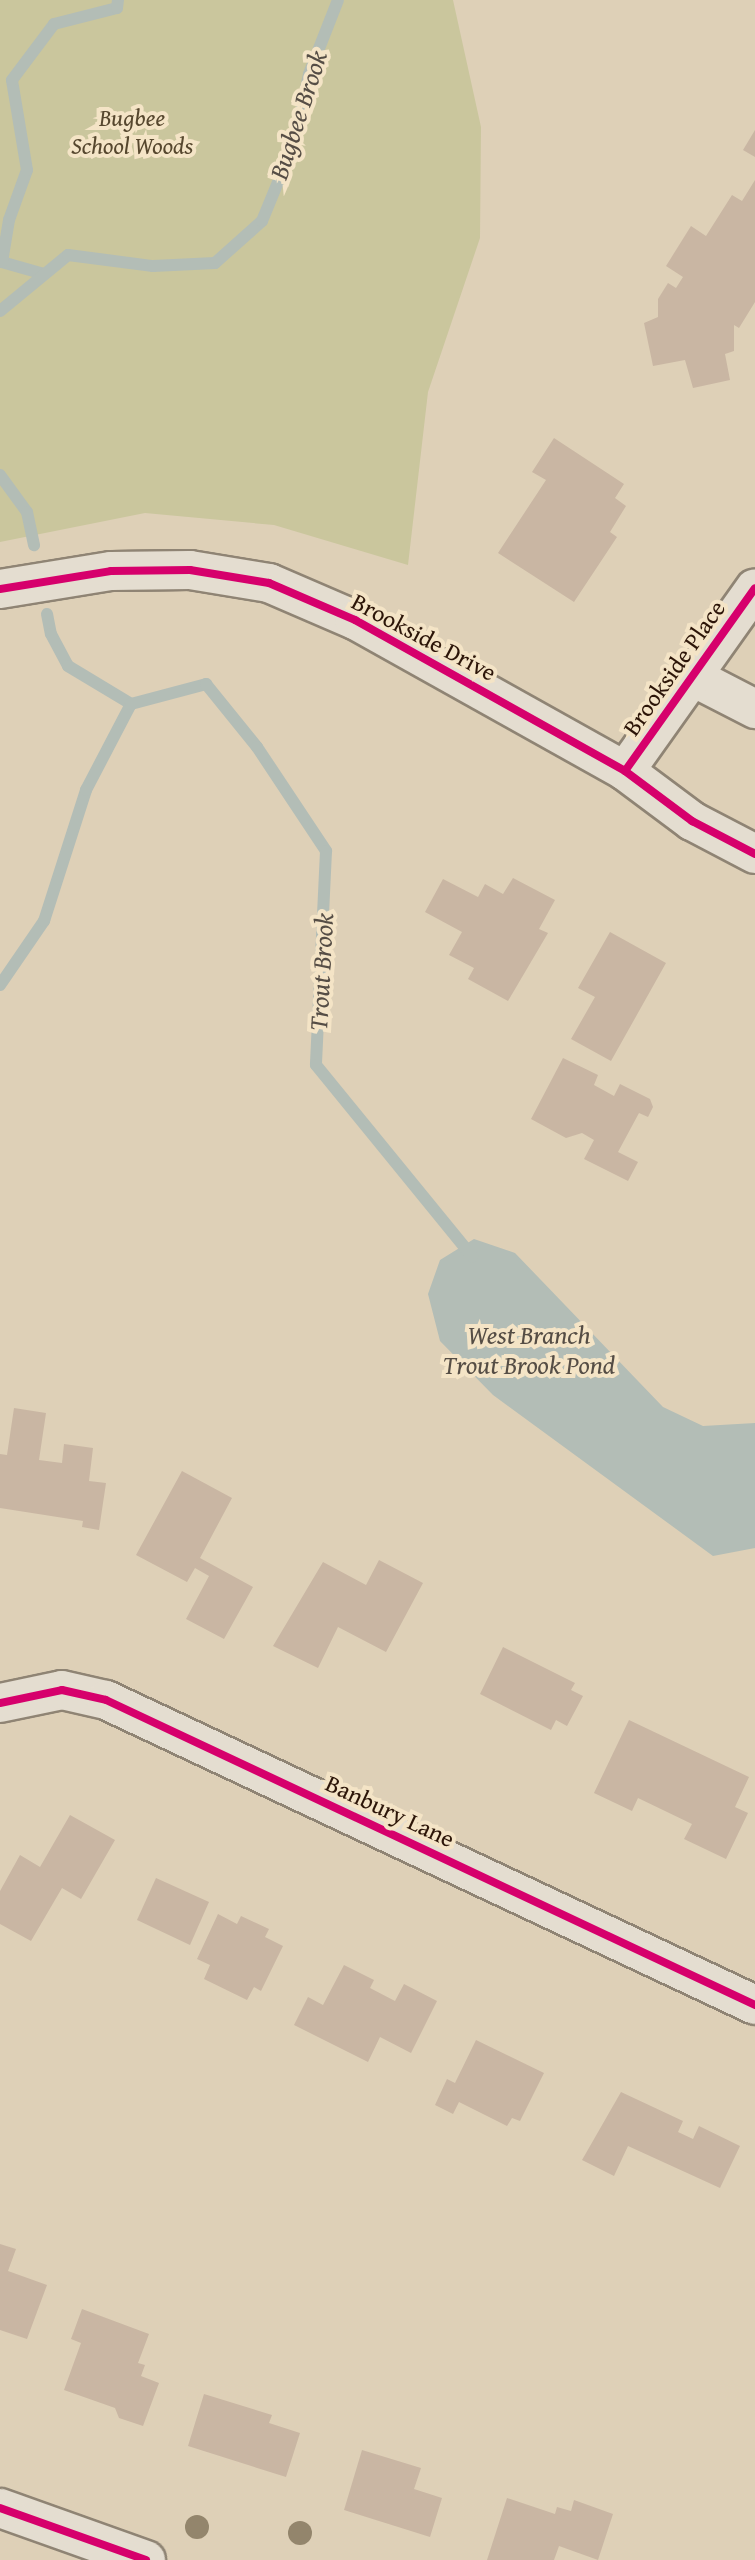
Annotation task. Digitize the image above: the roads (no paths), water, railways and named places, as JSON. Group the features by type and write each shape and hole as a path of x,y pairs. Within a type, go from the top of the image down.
{"street":[{"name":"Brookside Drive","path":"0,589 127,571 190,570 269,583 355,620 625,771 692,821 755,854"},
{"name":"Brookside Place","path":"625,771 695,678 755,588"},
{"path":"695,678 755,709"},
{"name":"Banbury Lane","path":"0,1703 62,1690 106,1700 755,2005"},
{"path":"0,2508 146,2560"}],"water":[{"name":"West Branch Trout Brook Pond","path":"474,1239 515,1253 663,1407 703,1426 755,1423 755,1548 713,1556 493,1395 440,1341 428,1294 440,1260"}],"waterway":[{"path":"44,274 2,262 9,220 27,170 12,80 54,24 117,8 118,0"},
{"name":"Bugbee Brook","path":"0,311 68,255 153,266 215,263 262,221 295,141 309,74 338,0"},
{"name":"Bugbee Brook","path":"0,475 27,512 34,545"},
{"name":"Bugbee Brook","path":"47,614 51,634 68,666 131,704"},
{"name":"Trout Brook","path":"0,985 44,921 86,790 131,704 206,684 257,747 326,851 316,1065 472,1256"}],"park label":[{"name":"Bugbee School Woods","path":"132,132"}]}
